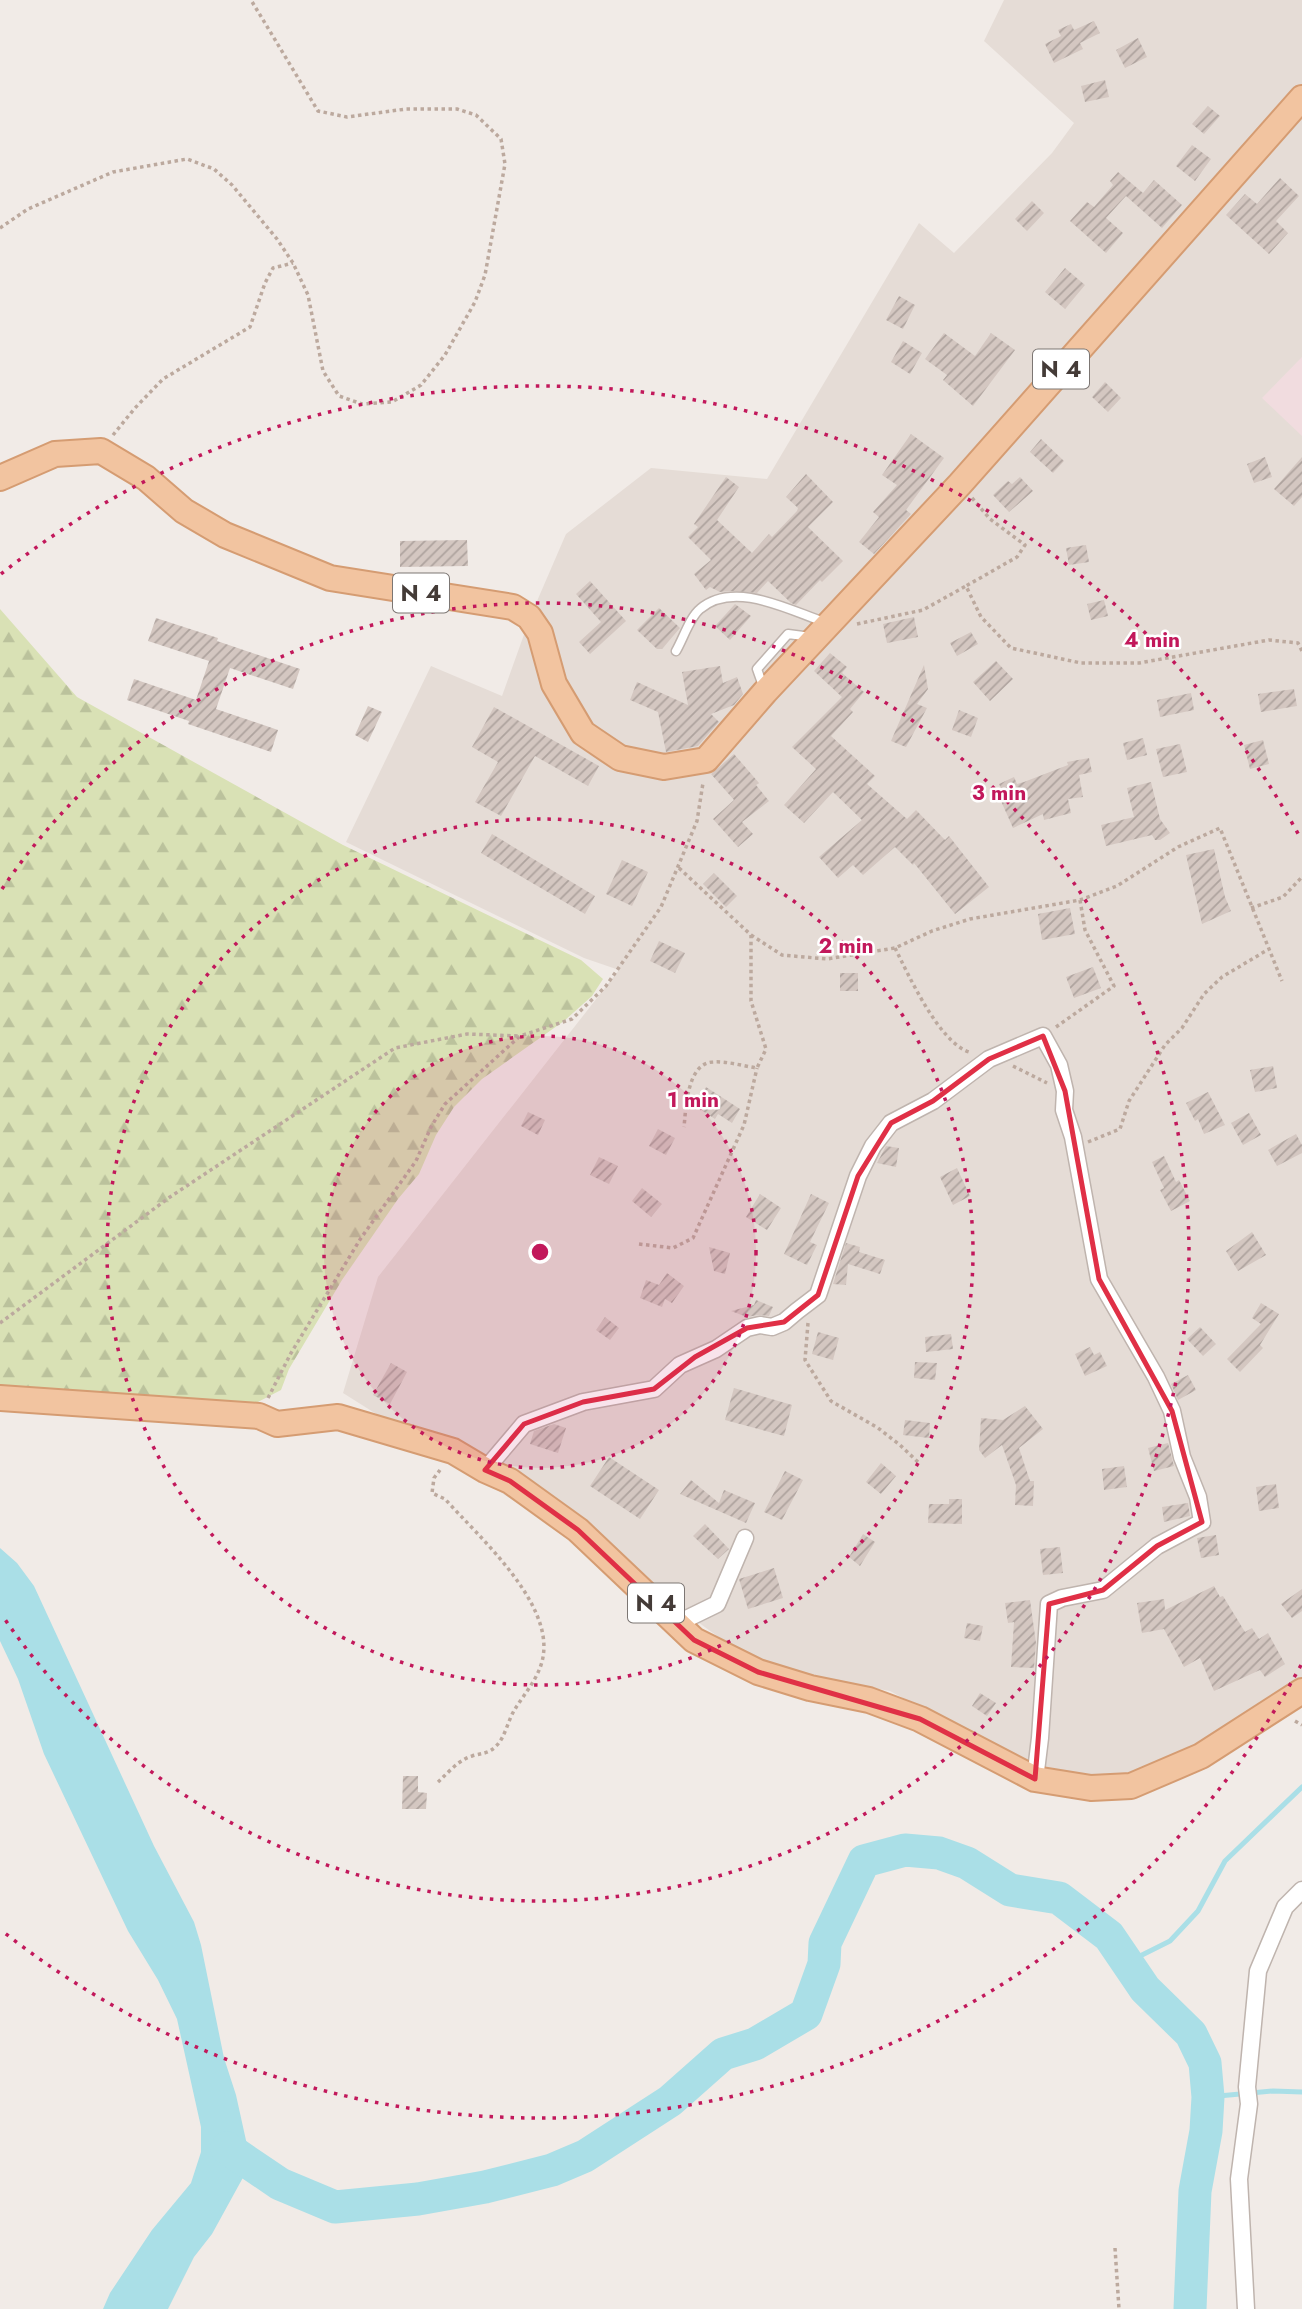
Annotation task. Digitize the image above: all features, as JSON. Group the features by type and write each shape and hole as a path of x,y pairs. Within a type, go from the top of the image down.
{"main road":[{"name":"N 4","path":"101,451 146,478 184,511 225,535 330,578 513,607 529,617 540,633 554,684 583,733 620,758 664,767 706,760 765,692 833,629 1302,98"},
{"path":"0,478 55,454 101,451"},
{"name":"N 4","path":"0,1398 258,1416 277,1424 338,1417 453,1451 510,1481 578,1530 694,1640 758,1672 810,1688 869,1700 920,1719 1035,1779 1091,1788 1132,1786 1201,1756 1302,1691"}],"street":[{"path":"485,1470 524,1424 583,1402 654,1389 680,1365 716,1349 747,1328 760,1325 772,1327 784,1322 818,1295 858,1176 873,1146 891,1123 933,1101 989,1059 1043,1036 1059,1065 1065,1091 1064,1110 1075,1147 1099,1279 1156,1377 1172,1411 1182,1457 1198,1497 1202,1522 1157,1546 1103,1590 1062,1598 1049,1604 1041,1738 1035,1779"},
{"path":"677,1623 717,1604 745,1538"},
{"path":"1246,2309 1239,2179 1249,2104 1248,2087 1258,1971 1285,1907 1302,1890"}],"lane":[{"path":"676,651 699,610 715,600 742,596 833,629"}],"path":[{"path":"0,228 28,209 113,172 187,159 214,169 232,185 278,239 300,274 308,295 323,371 340,396 362,404 392,402 421,385 445,355 475,302 485,275 505,164 501,139 476,115 457,109 406,109 346,117 318,111 251,0"},
{"path":"101,451 135,408 163,379 250,327 273,268 293,263"},
{"path":"833,629 923,610 1017,557 1025,545 990,519 960,484"},
{"path":"966,586 981,617 1011,649 1081,663 1139,663 1269,640 1298,643 1302,652"},
{"path":"0,1323 170,1197 396,1048 467,1034 520,1036 572,1020 606,986 661,907 697,821 706,760"},
{"path":"679,868 751,935 782,955 827,959 895,948 932,931 970,919 1080,900 1117,886 1178,847 1220,828 1282,981"},
{"path":"1251,908 1283,897 1302,877"},
{"path":"1043,1036 1114,986 1084,930 1080,900"},
{"path":"639,1244 673,1248 693,1238 744,1125 757,1068 766,1049 751,1001 751,935"},
{"path":"895,948 918,994 959,1049 1013,1066 1065,1091"},
{"path":"1075,1147 1120,1129 1129,1101 1165,1045 1182,1028 1204,995 1222,978 1269,949"},
{"path":"258,1416 291,1353 354,1249 416,1161 444,1104 520,1036"},
{"path":"684,1127 687,1092 699,1068 711,1061 757,1068"},
{"path":"818,1295 807,1327 805,1360 815,1378 831,1401 878,1428 920,1464"},
{"path":"438,1782 458,1763 471,1756 486,1754 498,1745 509,1718 539,1670 544,1642 537,1614 513,1575 445,1499 432,1493 434,1478 453,1451"},
{"path":"1115,2248 1119,2309"}],"highlighted area":[{"path":"1043,1036 1065,1091 1099,1279 1172,1411 1202,1522 1157,1546 1103,1590 1049,1604 1035,1779 920,1719 758,1672 694,1640 578,1530 510,1481 485,1470 524,1424 583,1402 654,1389 695,1357 747,1328 784,1322 818,1295 858,1176 891,1123 933,1101 989,1059"}],"shaded area":[{"path":"1004,0 1302,0 1302,1683 1234,1728 1162,1764 1122,1778 1089,1778 1038,1771 890,1691 802,1675 746,1657 643,1582 343,1393 378,1277 619,970 584,958 346,842 431,666 502,696 531,615 566,534 651,468 767,479 919,223 954,253 1052,153 1074,123 984,41"},
{"path":"1302,357 1302,436 1262,398"}],"green space":[{"path":"0,609 77,697 343,845 581,960 603,979 592,996 564,1021 482,1079 454,1107 436,1135 419,1174 398,1199 342,1280 289,1369 281,1390 237,1413 0,1385"}],"water":[{"path":"0,1548 17,1563 34,1586 154,1846 194,1922 224,2058 236,2095 251,2163 212,2234 194,2257 168,2309 103,2309 110,2293 152,2230 191,2183 201,2152 201,2127 177,2019 158,1980 128,1931 44,1754 18,1679 0,1641"}],"building":[{"path":"1094,21 1100,33 1080,43 1083,49 1054,63 1045,44 1061,36 1058,30 1071,24 1074,30"},
{"path":"1138,38 1147,57 1125,68 1116,50"},
{"path":"1105,80 1109,97 1085,102 1081,86"},
{"path":"1208,106 1220,116 1204,134 1192,124"},
{"path":"1192,145 1211,159 1195,181 1176,166"},
{"path":"1118,172 1143,193 1154,180 1182,205 1162,228 1126,196 1106,218 1123,233 1106,253 1070,221 1087,202 1094,207 1113,185 1110,181"},
{"path":"1280,178 1299,196 1276,221 1288,233 1269,254 1226,215 1245,194 1257,204"},
{"path":"1032,201 1044,213 1027,231 1015,219"},
{"path":"1065,268 1085,285 1065,309 1045,292"},
{"path":"899,296 915,305 903,329 886,320"},
{"path":"944,333 975,356 991,333 1015,350 973,406 943,380 947,375 925,359"},
{"path":"903,341 922,353 910,374 891,362"},
{"path":"1105,382 1121,398 1108,412 1092,397"},
{"path":"911,434 944,458 906,510 911,514 874,554 859,542 879,517 873,512 897,485 882,475"},
{"path":"1041,439 1064,461 1053,473 1030,452"},
{"path":"1265,457 1272,477 1254,483 1247,464"},
{"path":"1302,457 1302,497 1294,506 1274,489"},
{"path":"806,474 833,502 808,527 843,561 796,605 768,581 757,593 720,592 710,587 706,590 694,574 711,560 688,537 698,527 694,524 726,477 739,487 717,520 752,553 769,534 772,537 797,511 798,508 786,497"},
{"path":"1020,477 1033,491 1009,512 993,495 1008,481 1012,484"},
{"path":"467,540 468,566 400,567 400,541"},
{"path":"1086,545 1089,562 1069,565 1066,548"},
{"path":"590,581 626,621 590,654 579,642 601,622 576,594"},
{"path":"1104,600 1108,616 1091,620 1087,604"},
{"path":"735,604 751,616 730,640 715,626"},
{"path":"659,608 680,628 662,649 657,649 637,630"},
{"path":"914,617 918,637 887,643 883,624"},
{"path":"156,618 300,669 293,689 230,668 216,709 278,730 271,752 127,700 134,679 196,700 209,661 148,641"},
{"path":"971,632 978,644 957,656 950,643"},
{"path":"830,653 847,667 842,673 864,692 850,709 853,712 831,736 875,776 867,784 907,819 916,810 945,840 949,836 989,887 955,914 914,863 913,865 895,847 863,875 853,865 838,878 819,857 862,820 833,792 804,823 784,805 816,769 792,747 842,697 814,671"},
{"path":"996,661 1013,679 990,701 973,682"},
{"path":"924,665 928,689 917,704 927,708 906,747 891,741"},
{"path":"720,666 723,683 737,677 743,694 734,705 711,714 719,722 698,746 666,752 658,712 630,700 637,682 688,705 682,672"},
{"path":"1294,689 1297,706 1261,712 1258,694"},
{"path":"1191,693 1194,710 1160,717 1157,700"},
{"path":"368,706 382,712 368,742 355,735"},
{"path":"494,707 599,766 588,786 535,756 501,816 475,802 498,762 472,747"},
{"path":"959,710 978,718 971,737 952,730"},
{"path":"1143,738 1147,755 1127,760 1123,743"},
{"path":"1263,740 1269,764 1250,769 1244,745"},
{"path":"1180,744 1187,772 1163,777 1156,749"},
{"path":"734,754 759,783 756,785 769,801 742,822 753,834 738,847 713,819 734,800 711,774"},
{"path":"1089,758 1092,772 1079,775 1083,797 1068,799 1071,813 1044,820 1043,814 1013,828 997,792 1002,790 999,784 1014,777 1017,784 1024,782 1068,765 1067,762"},
{"path":"1151,782 1160,819 1170,833 1160,840 1155,840 1152,835 1106,846 1101,825 1134,817 1127,788"},
{"path":"492,834 595,896 585,914 481,853"},
{"path":"1214,849 1231,911 1202,924 1186,855"},
{"path":"622,860 648,872 632,906 606,894"},
{"path":"714,873 737,896 726,907 703,884"},
{"path":"1070,908 1075,934 1042,940 1038,914"},
{"path":"659,941 685,953 675,973 650,961"},
{"path":"1093,967 1101,988 1074,998 1066,977"},
{"path":"840,973 858,973 858,991 840,991"},
{"path":"1273,1066 1277,1088 1255,1092 1250,1070"},
{"path":"706,1087 740,1109 732,1123 718,1114 715,1119 695,1106"},
{"path":"1208,1092 1225,1125 1204,1134 1198,1119 1195,1121 1186,1103"},
{"path":"528,1112 545,1120 538,1135 521,1126"},
{"path":"1249,1113 1261,1135 1243,1145 1231,1123"},
{"path":"658,1129 675,1138 666,1155 649,1146"},
{"path":"1296,1134 1302,1145 1302,1153 1277,1166 1268,1150"},
{"path":"886,1146 899,1148 896,1167 877,1163"},
{"path":"1164,1156 1176,1182 1179,1180 1190,1201 1171,1211 1160,1190 1164,1188 1152,1162"},
{"path":"599,1157 618,1166 609,1184 590,1175"},
{"path":"957,1168 970,1196 953,1205 940,1177"},
{"path":"642,1188 662,1204 651,1217 632,1201"},
{"path":"760,1194 781,1208 767,1230 746,1217"},
{"path":"811,1194 829,1203 810,1242 817,1245 807,1265 784,1254"},
{"path":"1252,1232 1266,1255 1238,1271 1226,1251"},
{"path":"846,1243 860,1247 859,1252 885,1260 880,1274 848,1264 846,1285 833,1284"},
{"path":"709,1247 730,1253 725,1274 714,1271"},
{"path":"667,1273 684,1286 672,1303 665,1299 662,1307 640,1298 646,1280 659,1285"},
{"path":"756,1300 773,1307 769,1316 747,1317 731,1311 754,1305"},
{"path":"1261,1303 1279,1314 1260,1345 1263,1348 1240,1372 1227,1359 1261,1324 1252,1318"},
{"path":"605,1317 619,1328 610,1340 596,1330"},
{"path":"1200,1327 1216,1344 1203,1356 1187,1339"},
{"path":"818,1332 839,1338 833,1360 812,1354"},
{"path":"951,1334 953,1349 926,1352 925,1337"},
{"path":"1090,1347 1094,1355 1100,1352 1107,1366 1085,1376 1075,1354"},
{"path":"915,1362 937,1363 935,1380 914,1378"},
{"path":"391,1363 407,1372 390,1404 373,1395"},
{"path":"1188,1375 1196,1390 1178,1400 1171,1384"},
{"path":"734,1388 792,1405 784,1436 725,1420"},
{"path":"1025,1406 1043,1429 1019,1448 1030,1481 1034,1481 1033,1506 1015,1505 1016,1485 1002,1445 985,1458 979,1450 981,1418 1003,1420"},
{"path":"905,1420 930,1423 929,1438 903,1435"},
{"path":"554,1424 566,1428 558,1453 530,1444 534,1431"},
{"path":"1168,1443 1174,1466 1154,1471 1148,1448"},
{"path":"609,1457 659,1490 640,1519 590,1486"},
{"path":"881,1463 896,1476 881,1494 866,1482"},
{"path":"1124,1466 1127,1487 1104,1490 1102,1469"},
{"path":"785,1471 803,1480 782,1520 764,1512"},
{"path":"691,1480 719,1503 724,1490 755,1503 746,1523 680,1494"},
{"path":"1276,1484 1279,1508 1259,1511 1256,1487"},
{"path":"949,1499 962,1499 962,1524 928,1523 929,1504 949,1504"},
{"path":"1188,1503 1190,1516 1164,1522 1162,1507"},
{"path":"705,1524 729,1549 718,1559 693,1536"},
{"path":"863,1534 875,1542 860,1566 849,1557"},
{"path":"1216,1535 1219,1555 1201,1558 1197,1538"},
{"path":"1060,1547 1063,1573 1043,1575 1040,1549"},
{"path":"774,1568 783,1598 748,1609 739,1579"},
{"path":"1214,1586 1245,1632 1252,1628 1259,1639 1268,1633 1285,1664 1265,1677 1260,1670 1214,1691 1200,1658 1184,1667 1164,1629 1142,1633 1137,1603 1164,1599 1165,1610"},
{"path":"1302,1589 1302,1611 1292,1618 1281,1604"},
{"path":"1030,1600 1036,1643 1034,1668 1011,1667 1014,1622 1008,1623 1005,1603"},
{"path":"967,1623 983,1626 980,1641 964,1638"},
{"path":"980,1693 996,1703 987,1716 972,1706"},
{"path":"403,1776 418,1776 418,1792 427,1793 426,1809 402,1809"}],"waterway":[{"path":"1128,1962 1170,1941 1198,1911 1225,1861 1302,1787"},
{"path":"227,2148 280,2184 335,2207 418,2199 485,2187 552,2170 585,2156 670,2101 723,2054 755,2044 806,2014 824,1964 825,1943 864,1861 905,1850 939,1853 967,1863 1010,1890 1059,1898 1109,1936 1145,1989 1191,2034 1205,2063 1208,2097 1206,2131 1195,2191 1190,2309"},
{"path":"1208,2097 1273,2091 1302,2092"}]}
